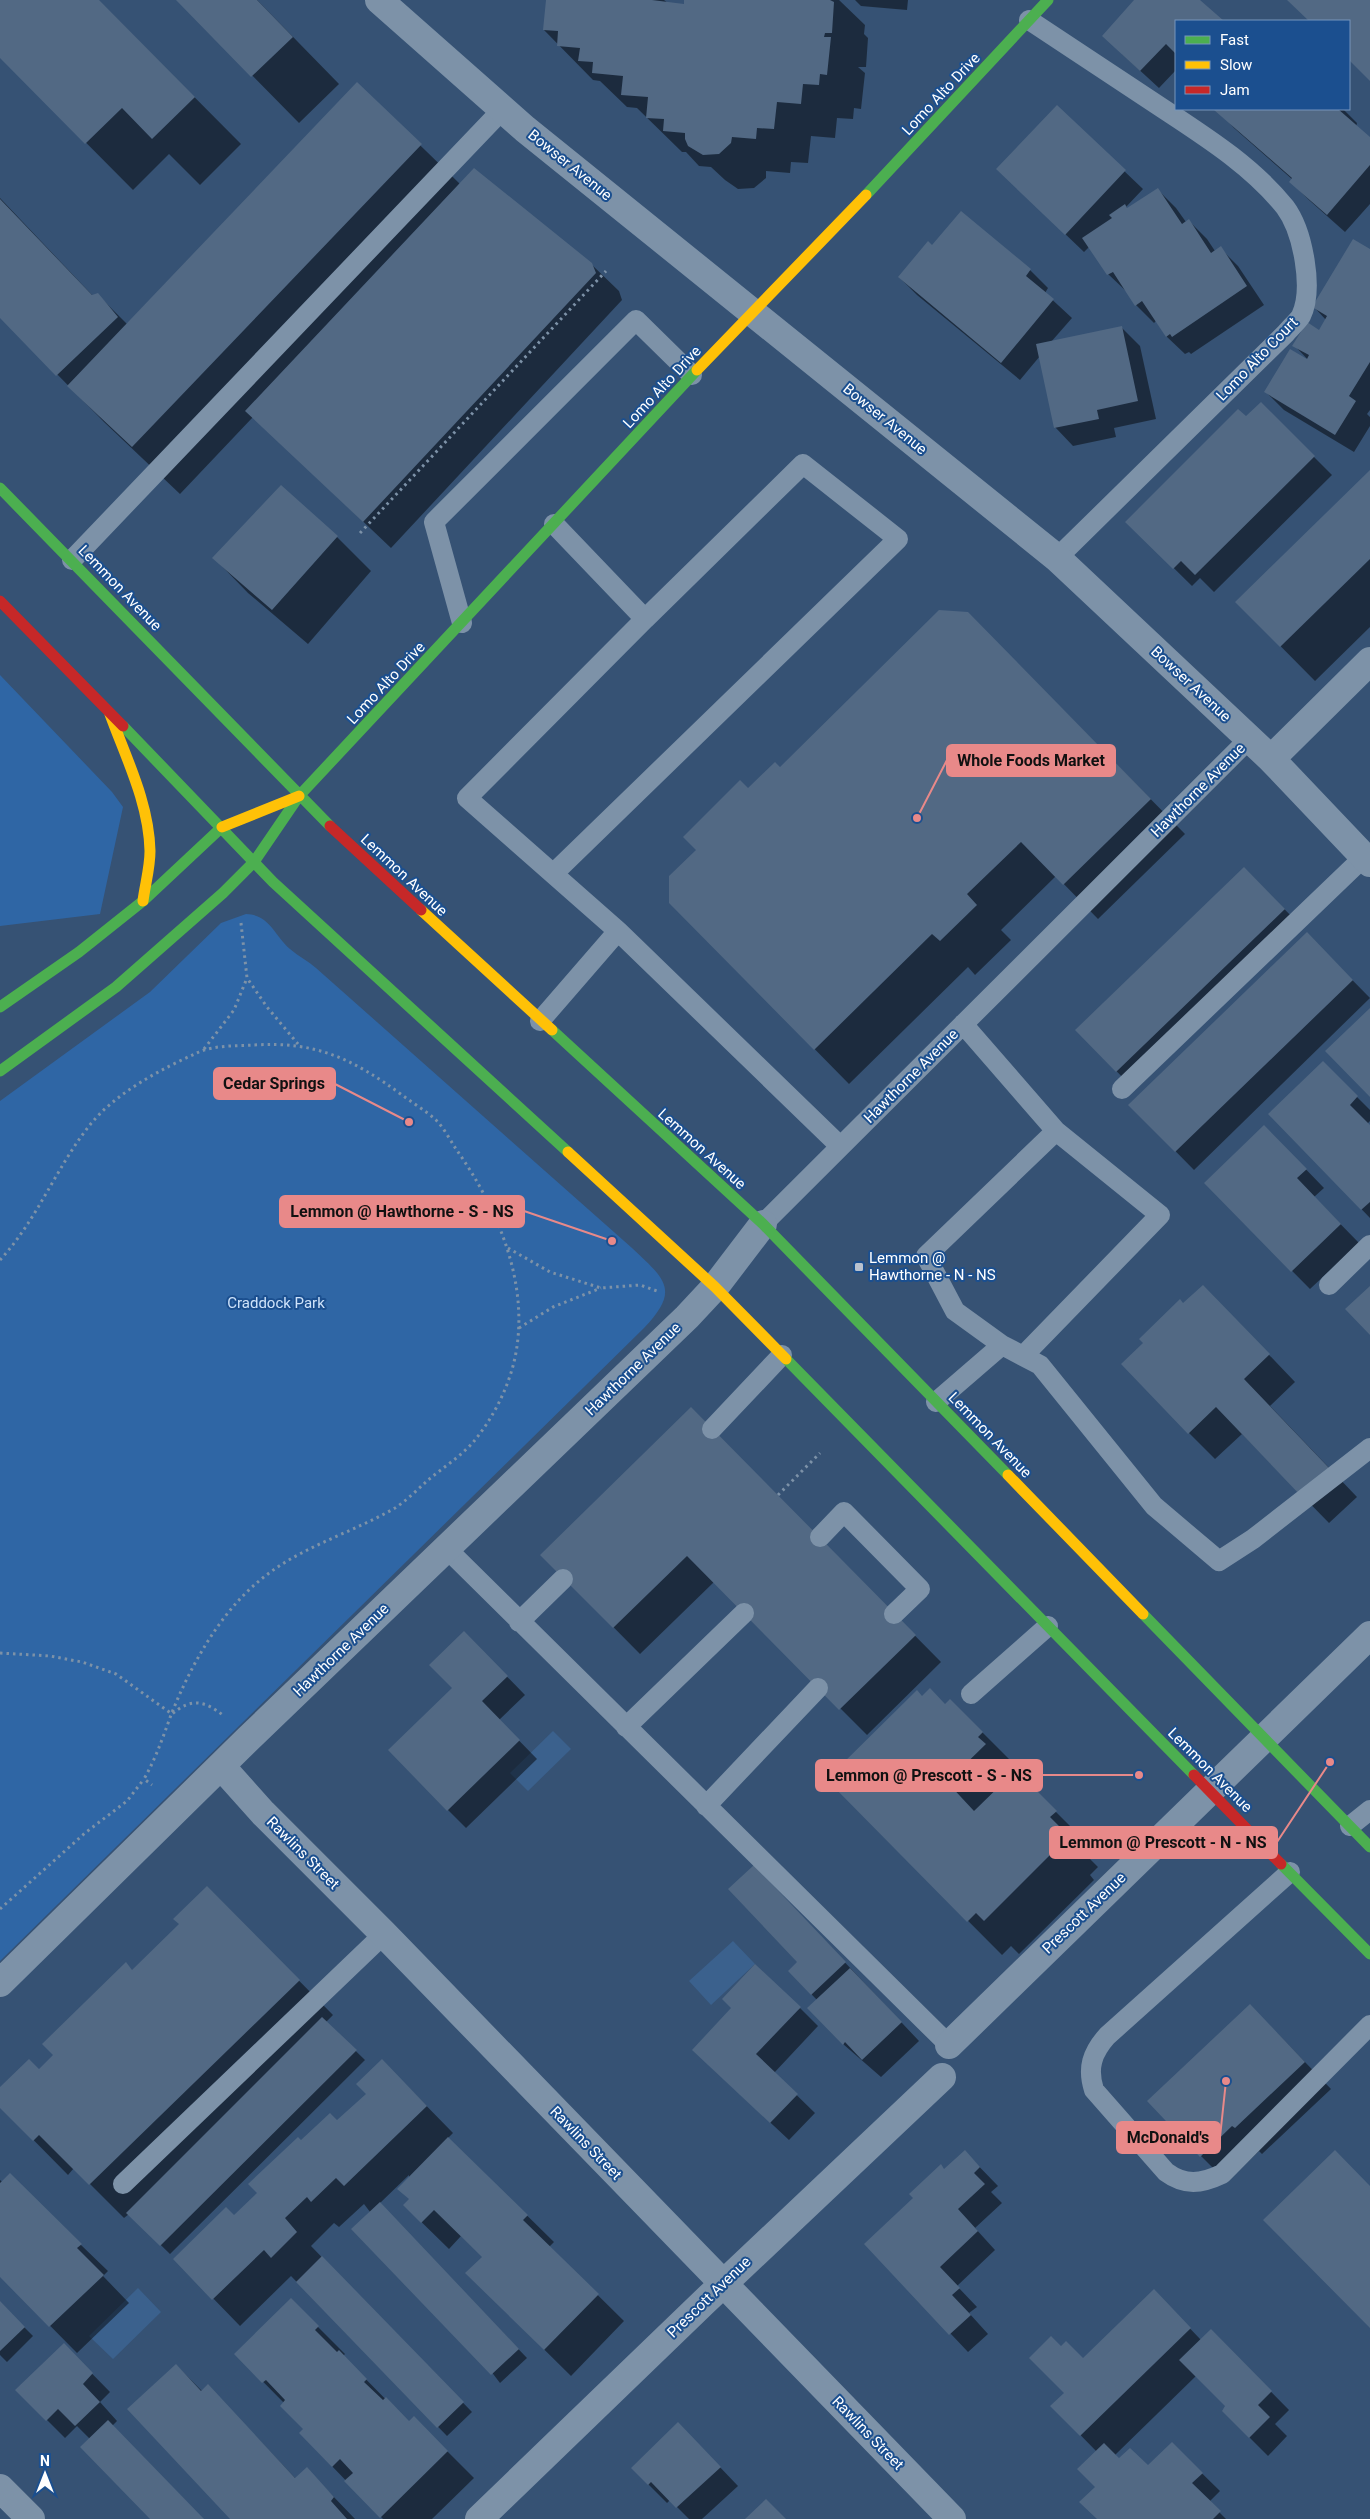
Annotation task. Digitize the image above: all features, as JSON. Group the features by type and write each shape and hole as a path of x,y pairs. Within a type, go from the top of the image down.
{"main road":[{"name":"Lomo Alto Drive","path":"0,1071 137,969 223,893 254,862 299,796 752,311 900,161 1048,0"},
{"name":"Lemmon Avenue","path":"0,488 72,560 299,796 540,1021 762,1224 1370,1847"},
{"name":"Lemmon Avenue","path":"0,601 254,862 715,1287 1370,1954"},
{"path":"110,714 142,802 148,831 150,852 143,901"},
{"name":"Lomo Alto Drive","path":"222,827 299,796"},
{"path":"0,1007 79,952 143,901 222,827"}],"street":[{"name":"Bowser Avenue","path":"379,0 525,130 1057,558 1271,759 1367,860"},
{"path":"1271,759 1370,661"},
{"name":"Hawthorne Avenue","path":"0,1984 221,1766 687,1318 715,1287 762,1224"},
{"name":"Prescott Avenue","path":"949,2045 1210,1791 1368,1643"},
{"name":"Rawlins Street","path":"221,1766 263,1813 384,1934 952,2519"},
{"name":"Prescott Avenue","path":"486,2517 723,2283 942,2077"},
{"path":"0,2488 31,2519"}],"lane":[{"name":"Lomo Alto Court","path":"1029,20 1212,142 1257,176 1286,209 1300,238 1306,269 1306,293 1301,316 1286,333 1057,558"},
{"path":"72,560 503,110"},
{"path":"462,623 434,522 636,320 692,375"},
{"path":"554,873 898,539 803,464 467,798 618,930 840,1146"},
{"path":"554,524 645,619"},
{"name":"Hawthorne Avenue","path":"762,1224 1249,739"},
{"path":"1122,1088 1367,860"},
{"path":"540,1021 618,930"},
{"path":"963,1024 1056,1131 1160,1215 1024,1355"},
{"path":"1056,1131 926,1256 955,1311 1002,1345 1040,1364 1154,1506 1219,1561 1253,1539 1370,1448"},
{"path":"1329,1285 1370,1245"},
{"path":"936,1402 1002,1345"},
{"path":"712,1429 782,1355"},
{"path":"820,1537 844,1512 920,1589 894,1614"},
{"path":"447,1549 518,1622 949,2045"},
{"path":"518,1622 563,1579"},
{"path":"626,1727 744,1613"},
{"path":"971,1694 1048,1626"},
{"path":"706,1806 818,1688"},
{"path":"1350,1826 1370,1810"},
{"path":"1290,1872 1107,2036 1095,2050 1090,2064 1089,2076 1094,2090 1166,2172 1176,2180 1205,2182 1222,2174 1370,2025"},
{"path":"123,2184 384,1934"}],"path":[{"path":"360,533 606,271"},
{"path":"204,1050 234,1010 247,978 240,913"},
{"path":"247,978 298,1044"},
{"path":"0,1260 24,1230 91,1123 106,1108 133,1088 204,1050 264,1044 298,1044 350,1061 376,1076 436,1121 478,1181 508,1248 518,1300 518,1328 513,1366 498,1405 473,1442 398,1506 306,1550 260,1580 238,1602 218,1628 188,1678 155,1760 144,1779 127,1800 85,1834 0,1909"},
{"path":"508,1248 550,1272 601,1288"},
{"path":"518,1328 553,1306 601,1288 640,1285 660,1292"},
{"path":"778,1495 820,1453"},
{"path":"0,1653 50,1656 82,1662 116,1674 172,1714"},
{"path":"172,1714 184,1704 193,1702 213,1707 223,1715"},
{"path":"144,1779 158,1789"}],"green space":[{"path":"0,675 112,792 123,807 100,914 0,926"},
{"name":"Craddock Park","path":"246,914 254,915 266,922 284,944 316,968 632,1248 660,1277 665,1294 662,1304 644,1328 0,1961 0,1101 150,992 221,923"}],"shaded area":[{"path":"553,1731 571,1749 528,1791 510,1773"},
{"path":"733,1941 755,1964 711,2005 689,1981"},
{"path":"138,2288 161,2312 113,2359 89,2336"}],"building":[{"path":"0,0 99,0 195,97 152,139 122,108 85,144 0,58"},
{"path":"176,0 257,0 293,37 251,77"},
{"path":"546,0 652,0 684,4 684,0 830,0 834,2 832,33 825,33 824,37 831,37 827,75 820,74 819,85 803,84 801,104 777,102 774,129 757,128 756,139 732,137 731,143 719,154 703,155 688,146 685,133 663,131 664,119 646,118 648,97 621,95 623,76 592,73 593,62 578,61 580,48 557,46 558,31 543,30"},
{"path":"1134,0 1200,0 1223,20 1175,20 1175,53 1166,44 1140,71 1102,36"},
{"path":"1287,0 1370,0 1370,81 1350,61 1350,20 1308,20"},
{"path":"357,82 422,144 132,447 67,386"},
{"path":"1057,105 1126,170 1065,235 996,169"},
{"path":"1214,110 1339,110 1370,137 1370,165 1327,215 1289,182 1292,178"},
{"path":"474,168 592,263 596,273 363,522 245,411"},
{"path":"1158,188 1182,224 1189,219 1211,253 1221,246 1247,286 1172,337 1170,334 1166,337 1142,301 1135,306 1113,272 1107,275 1082,238 1112,218 1109,215 1125,204 1127,208"},
{"path":"0,199 92,295 98,293 118,317 56,376 0,318"},
{"path":"961,211 1031,269 1026,276 1054,299 1001,363 898,277 928,241 932,245"},
{"path":"1353,239 1370,249 1370,362 1349,396 1356,401 1335,435 1264,392 1290,349 1307,359 1309,355 1292,346 1307,322 1319,330 1327,316 1312,307"},
{"path":"1122,326 1138,401 1097,410 1099,419 1054,428 1036,344"},
{"path":"1261,402 1315,456 1195,575 1181,561 1173,569 1125,522 1238,409 1246,416"},
{"path":"1370,470 1370,559 1280,647 1235,602"},
{"path":"281,485 338,536 272,610 212,558"},
{"path":"939,610 968,612 1151,799 1063,885 1021,842 967,894 977,905 940,941 932,934 814,1050 669,903 669,876 696,850 683,837 740,780 748,788 775,762 780,767"},
{"path":"1244,867 1285,909 1116,1072 1075,1030"},
{"path":"1307,932 1353,980 1175,1152 1128,1105"},
{"path":"1370,1008 1370,1097 1325,1051"},
{"path":"1323,1061 1358,1096 1350,1105 1370,1125 1370,1202 1361,1210 1268,1114"},
{"path":"1264,1125 1307,1169 1297,1178 1341,1224 1291,1272 1204,1183"},
{"path":"1203,1285 1270,1354 1244,1379 1331,1470 1302,1497 1216,1407 1188,1434 1121,1364 1143,1343 1139,1339 1180,1299 1183,1303"},
{"path":"1370,1286 1370,1335 1345,1309"},
{"path":"691,1407 916,1635 839,1710 687,1556 613,1628 540,1555"},
{"path":"464,1631 508,1676 482,1701 520,1740 447,1811 388,1750 452,1688 429,1665"},
{"path":"930,1688 945,1704 950,1699 983,1732 978,1737 986,1744 947,1782 974,1811 1011,1775 1017,1781 1022,1776 1057,1811 1050,1817 1065,1832 1057,1840 1061,1844 984,1921 976,1913 967,1922 829,1782 835,1777 832,1774 917,1690 922,1696"},
{"path":"754,1865 846,1962 811,1995 788,1971 797,1962 728,1889"},
{"path":"207,1886 300,1980 89,2185 39,2135 33,2141 0,2108 0,2087 29,2059 39,2069 53,2055 42,2044 126,1962 132,1970 179,1924 173,1919"},
{"path":"755,1964 801,2007 756,2054 798,2094 770,2123 692,2050 731,2008 722,1999"},
{"path":"850,1968 902,2022 862,2060 845,2042 843,2045 807,2008"},
{"path":"1250,2004 1305,2062 1235,2128 1232,2126 1200,2157 1147,2101"},
{"path":"322,2017 357,2050 160,2246 126,2213"},
{"path":"382,2059 427,2106 344,2186 336,2178 311,2202 307,2197 285,2218 297,2232 271,2258 264,2250 212,2300 173,2259 226,2207 234,2215 257,2193 248,2184 298,2137 301,2140 330,2113 337,2120 366,2094 356,2084"},
{"path":"448,2137 528,2215 523,2220 599,2294 544,2350 465,2273 482,2257 434,2210 421,2223 403,2205 409,2199 397,2189"},
{"path":"965,2150 980,2167 974,2173 985,2184 958,2209 978,2231 940,2267 960,2288 952,2295 971,2315 949,2335 864,2244 913,2198 909,2194 941,2164 944,2169"},
{"path":"1335,2150 1370,2186 1370,2328 1263,2220"},
{"path":"10,2173 82,2244 77,2248 104,2275 49,2327 0,2277 0,2183"},
{"path":"380,2202 519,2349 491,2375 351,2229"},
{"path":"322,2256 464,2402 437,2428 296,2282"},
{"path":"1154,2289 1191,2328 1080,2436 1050,2406 1064,2393 1029,2358 1051,2336 1061,2346 1066,2341 1083,2358"},
{"path":"291,2298 319,2326 315,2330 337,2352 339,2350 367,2379 364,2382 383,2400 386,2397 409,2421 414,2416 448,2451 380,2518 344,2481 353,2473 340,2459 332,2467 299,2433 303,2429 280,2406 285,2400 266,2380 262,2383 234,2354"},
{"path":"0,2301 25,2327 0,2351"},
{"path":"1211,2329 1272,2391 1258,2405 1270,2417 1249,2438 1222,2411 1225,2406 1179,2360"},
{"path":"64,2343 93,2373 83,2384 100,2402 75,2426 58,2409 46,2421 15,2390"},
{"path":"176,2364 201,2391 208,2384 295,2478 307,2467 334,2497 331,2501 347,2519 230,2519 127,2409"},
{"path":"108,2420 204,2519 150,2519 80,2447"},
{"path":"678,2422 721,2467 676,2508 651,2482 648,2485 631,2468"},
{"path":"1172,2442 1203,2473 1192,2483 1221,2511 1213,2519 1097,2519 1079,2502 1095,2487 1077,2469 1104,2443 1119,2458 1130,2448 1148,2465"},
{"path":"766,2499 786,2519 745,2519"}],"traffic: fast":[{"path":"866,195 1048,0"},
{"path":"254,862 299,796 697,370"},
{"path":"0,488 330,826"},
{"path":"123,726 273,882 568,1152"},
{"path":"0,1007 79,952 143,901 222,827"},
{"path":"0,1071 116,987 223,893 254,862"},
{"path":"552,1030 763,1224 1008,1475"},
{"path":"786,1359 1194,1775"},
{"path":"1143,1614 1370,1847"},
{"path":"1281,1864 1370,1954"}],"traffic: slow":[{"path":"697,370 866,195"},
{"path":"110,714 136,781 146,816 150,851 143,901"},
{"path":"222,827 299,796"},
{"path":"421,910 552,1030"},
{"path":"568,1152 715,1287 786,1359"},
{"path":"1008,1475 1143,1614"}],"traffic: jam":[{"path":"0,601 123,726"},
{"path":"330,826 421,910"},
{"path":"1194,1775 1281,1864"}],"place":[{"name":"Whole Foods Market","path":"917,818"},
{"name":"Cedar Springs","path":"409,1122"},
{"name":"Lemmon @ Hawthorne - S - NS","path":"612,1241"},
{"name":"Lemmon @ Hawthorne - N - NS","path":"859,1267"},
{"name":"Lemmon @ Prescott - N - NS","path":"1330,1762"},
{"name":"Lemmon @ Prescott - S - NS","path":"1139,1775"},
{"name":"McDonald's","path":"1226,2081"}]}
